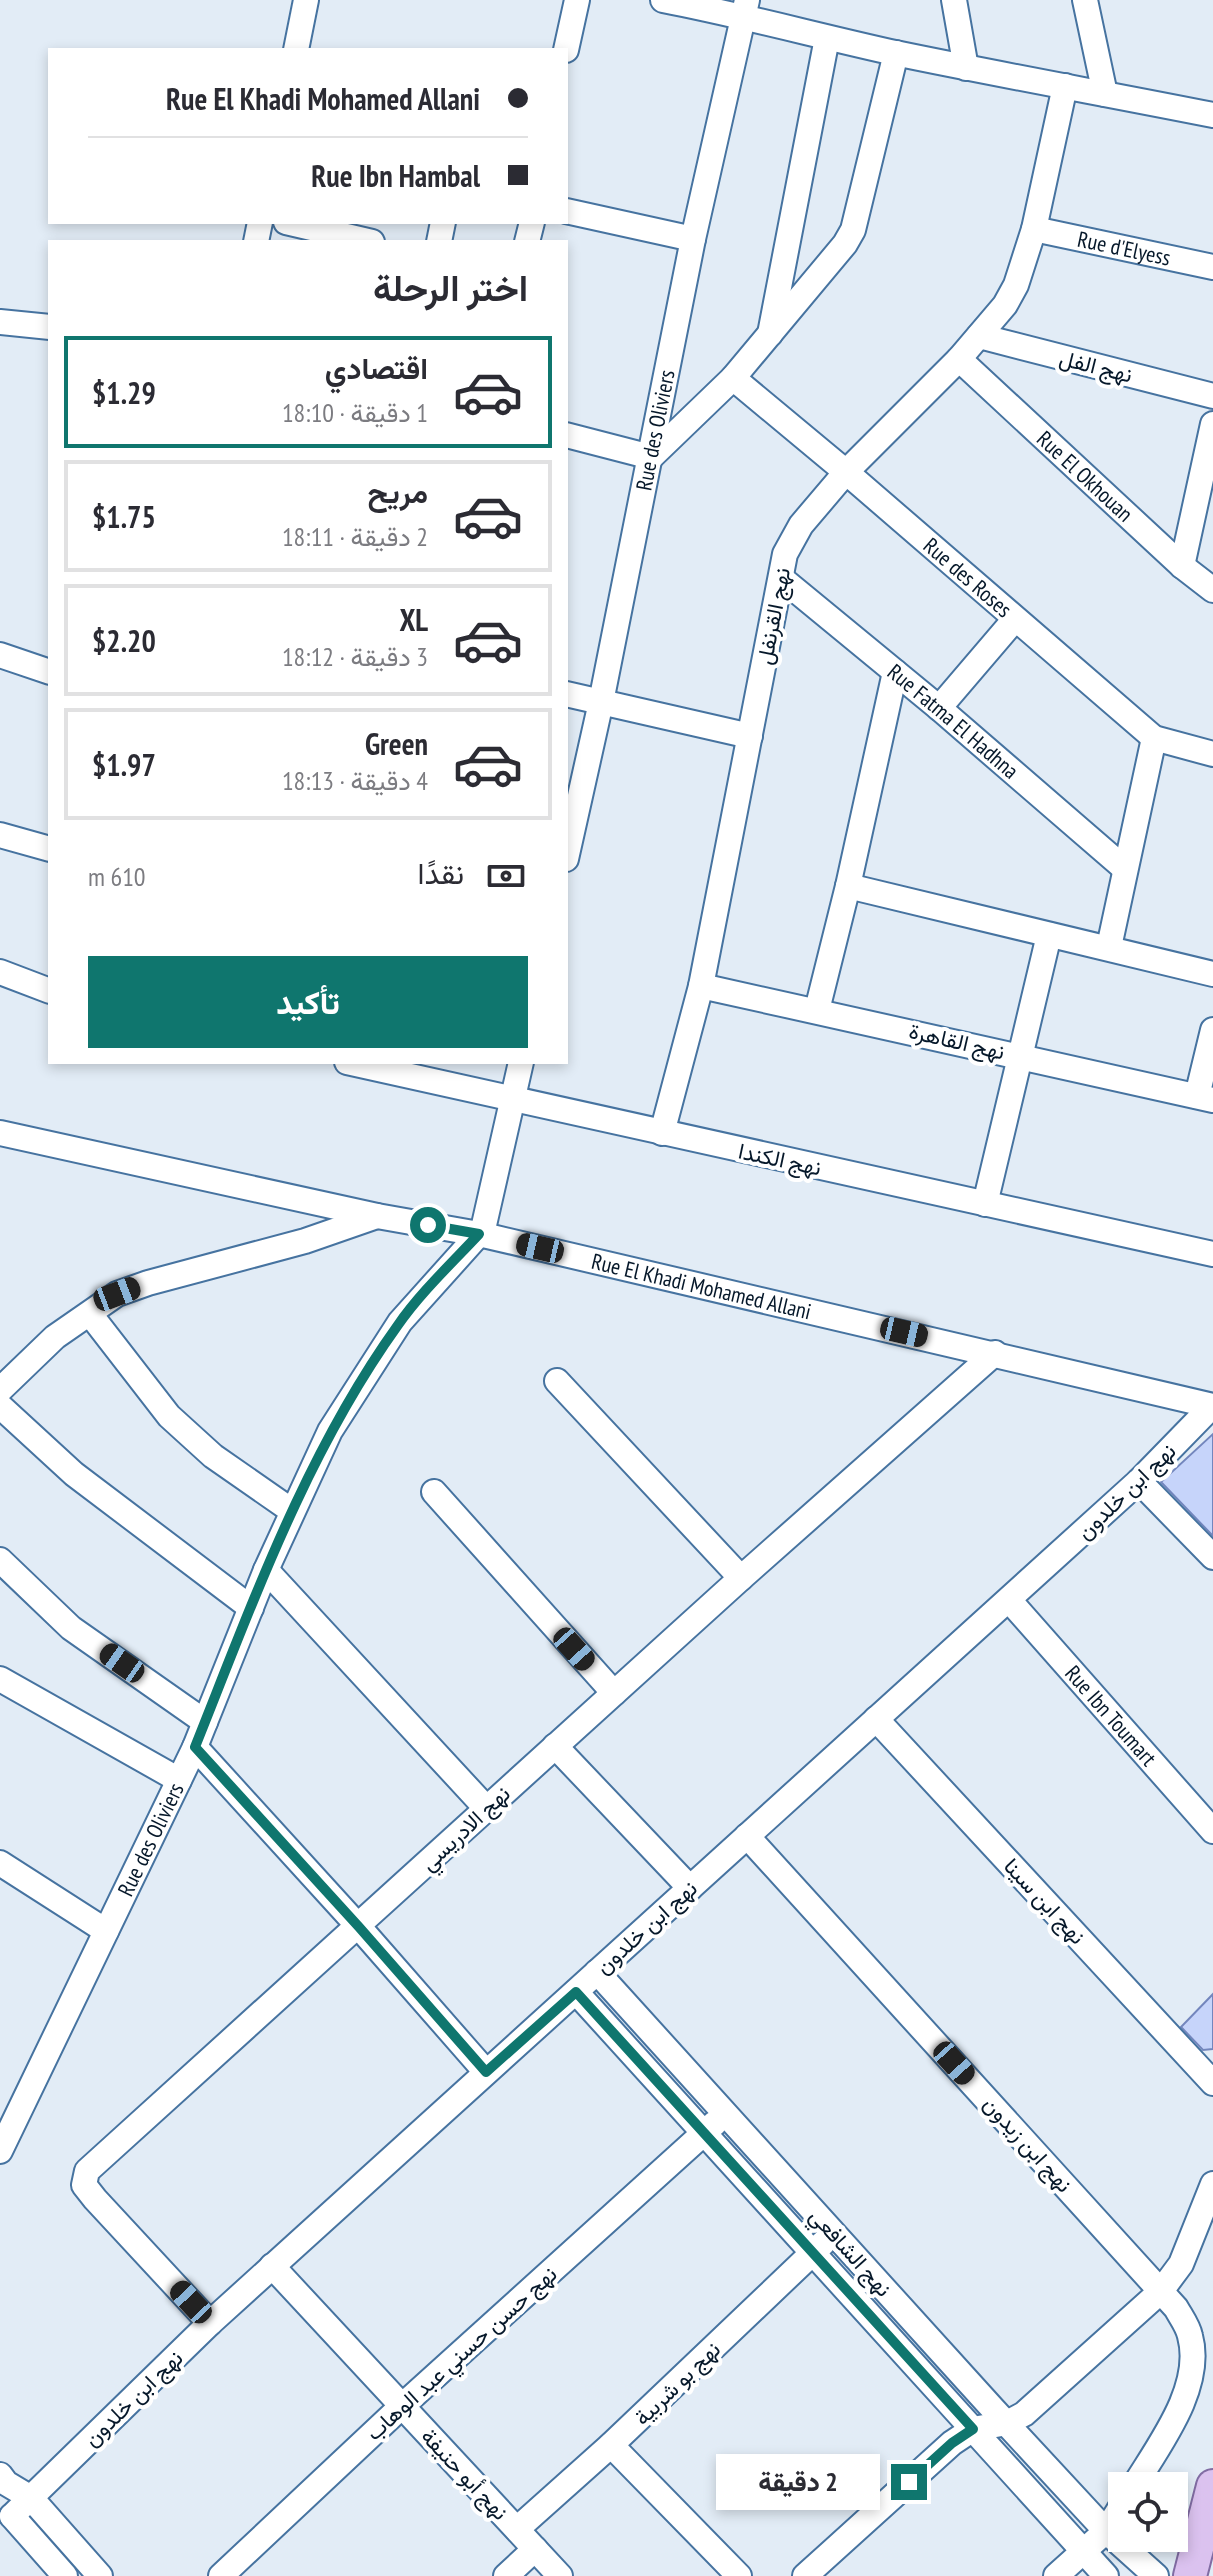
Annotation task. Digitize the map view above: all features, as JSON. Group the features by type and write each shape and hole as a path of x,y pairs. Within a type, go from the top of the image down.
{"main road":[{"path":"1190,2576 1213,2486"}],"street":[{"path":"296,48 306,0"},
{"path":"566,48 577,0"},
{"path":"663,0 745,8 827,38 1213,115"},
{"path":"954,0 966,68"},
{"path":"1085,0 1105,94"},
{"name":"Rue des Oliviers","path":"568,850 601,702 693,239 745,8"},
{"path":"769,337 827,38"},
{"path":"568,436 651,457 733,378 769,337 853,230 896,53"},
{"name":"نهج القرنفل","path":"662,1133 701,986 785,554 801,525 846,472 959,359 1005,305 1016,285 1034,229 1065,86"},
{"path":"568,211 693,239"},
{"path":"295,224 363,240"},
{"name":"Rue d'Elyess","path":"1034,229 1213,267"},
{"path":"0,322 48,327"},
{"name":"نهج الفل","path":"979,336 1213,396"},
{"name":"Rue El Okhouan","path":"959,359 1182,566 1213,590"},
{"name":"Rue des Roses","path":"733,378 1154,738 1213,754"},
{"path":"1182,566 1213,424"},
{"name":"Rue Fatma El Hadhna","path":"781,578 939,708 1124,868"},
{"path":"939,708 1015,619"},
{"path":"0,655 48,671"},
{"path":"817,1010 895,672"},
{"path":"568,694 750,736"},
{"path":"1109,947 1154,738"},
{"path":"0,835 48,848"},
{"path":"848,886 1213,974"},
{"path":"985,1204 1049,935"},
{"path":"0,972 48,990"},
{"name":"نهج القاهرة","path":"701,986 1205,1098"},
{"path":"1205,1098 1213,1030"},
{"name":"نهج الكندا","path":"356,1064 1213,1254"},
{"name":"Rue des Oliviers","path":"0,2151 195,1747 266,1570 330,1431 400,1322 484,1225 521,1064"},
{"name":"Rue El Khadi Mohamed Allani","path":"0,1133 377,1216 479,1234 1212,1406"},
{"path":"0,1390 55,1337 117,1294 305,1241 377,1216"},
{"path":"90,1314 169,1416 213,1456 292,1511"},
{"name":"نهج الادريسي","path":"210,2323 84,2185 87,2171 741,1578 995,1353"},
{"path":"557,1381 741,1578"},
{"path":"0,1406 74,1474 251,1608"},
{"name":"نهج ابن خلدون","path":"12,2516 210,2323 1009,1600 1139,1481 1212,1406"},
{"path":"1139,1481 1213,1557"},
{"path":"434,1492 614,1693"},
{"path":"0,1560 71,1628 205,1722"},
{"path":"266,1570 486,1808"},
{"name":"Rue Ibn Toumart","path":"1009,1600 1213,1831"},
{"path":"0,1679 179,1780"},
{"name":"نهج ابن سينا","path":"876,1719 1213,2083"},
{"path":"555,1746 690,1888"},
{"path":"195,1747 486,2072"},
{"name":"نهج ابن زيدون","path":"747,1836 1176,2308 1191,2339 1189,2380 1184,2399 1168,2431 1143,2472"},
{"path":"0,1863 106,1931"},
{"name":"نهج الشافعي","path":"597,1972 1106,2531 1156,2576"},
{"name":"نهج الشافعي","path":"576,1992 1106,2576"},
{"name":"نهج حسن حسني عبد الوهاب","path":"221,2576 402,2406 724,2115"},
{"path":"822,2571 952,2443 973,2429 1007,2423 1024,2414 1161,2291 1181,2264 1213,2184"},
{"name":"نهج بو شربية","path":"517,2529 611,2445 833,2233"},
{"name":"نهج أبو حنيفة","path":"272,2266 560,2576"},
{"path":"611,2445 739,2576"},
{"path":"3,2479 31,2498 100,2576"},
{"path":"3,2479 12,2516 65,2576"},
{"path":"1056,2576 1108,2528"},
{"path":"506,2576 535,2549"}],"building":[{"path":"1213,1434 1213,1536 1161,1482"},
{"path":"1213,1994 1213,2049 1203,2050 1181,2027"}],"route":[{"path":"428,1225 479,1234 400,1322 330,1431 266,1570 195,1747 486,2072 576,1992 973,2429 952,2443 909,2482"}]}
